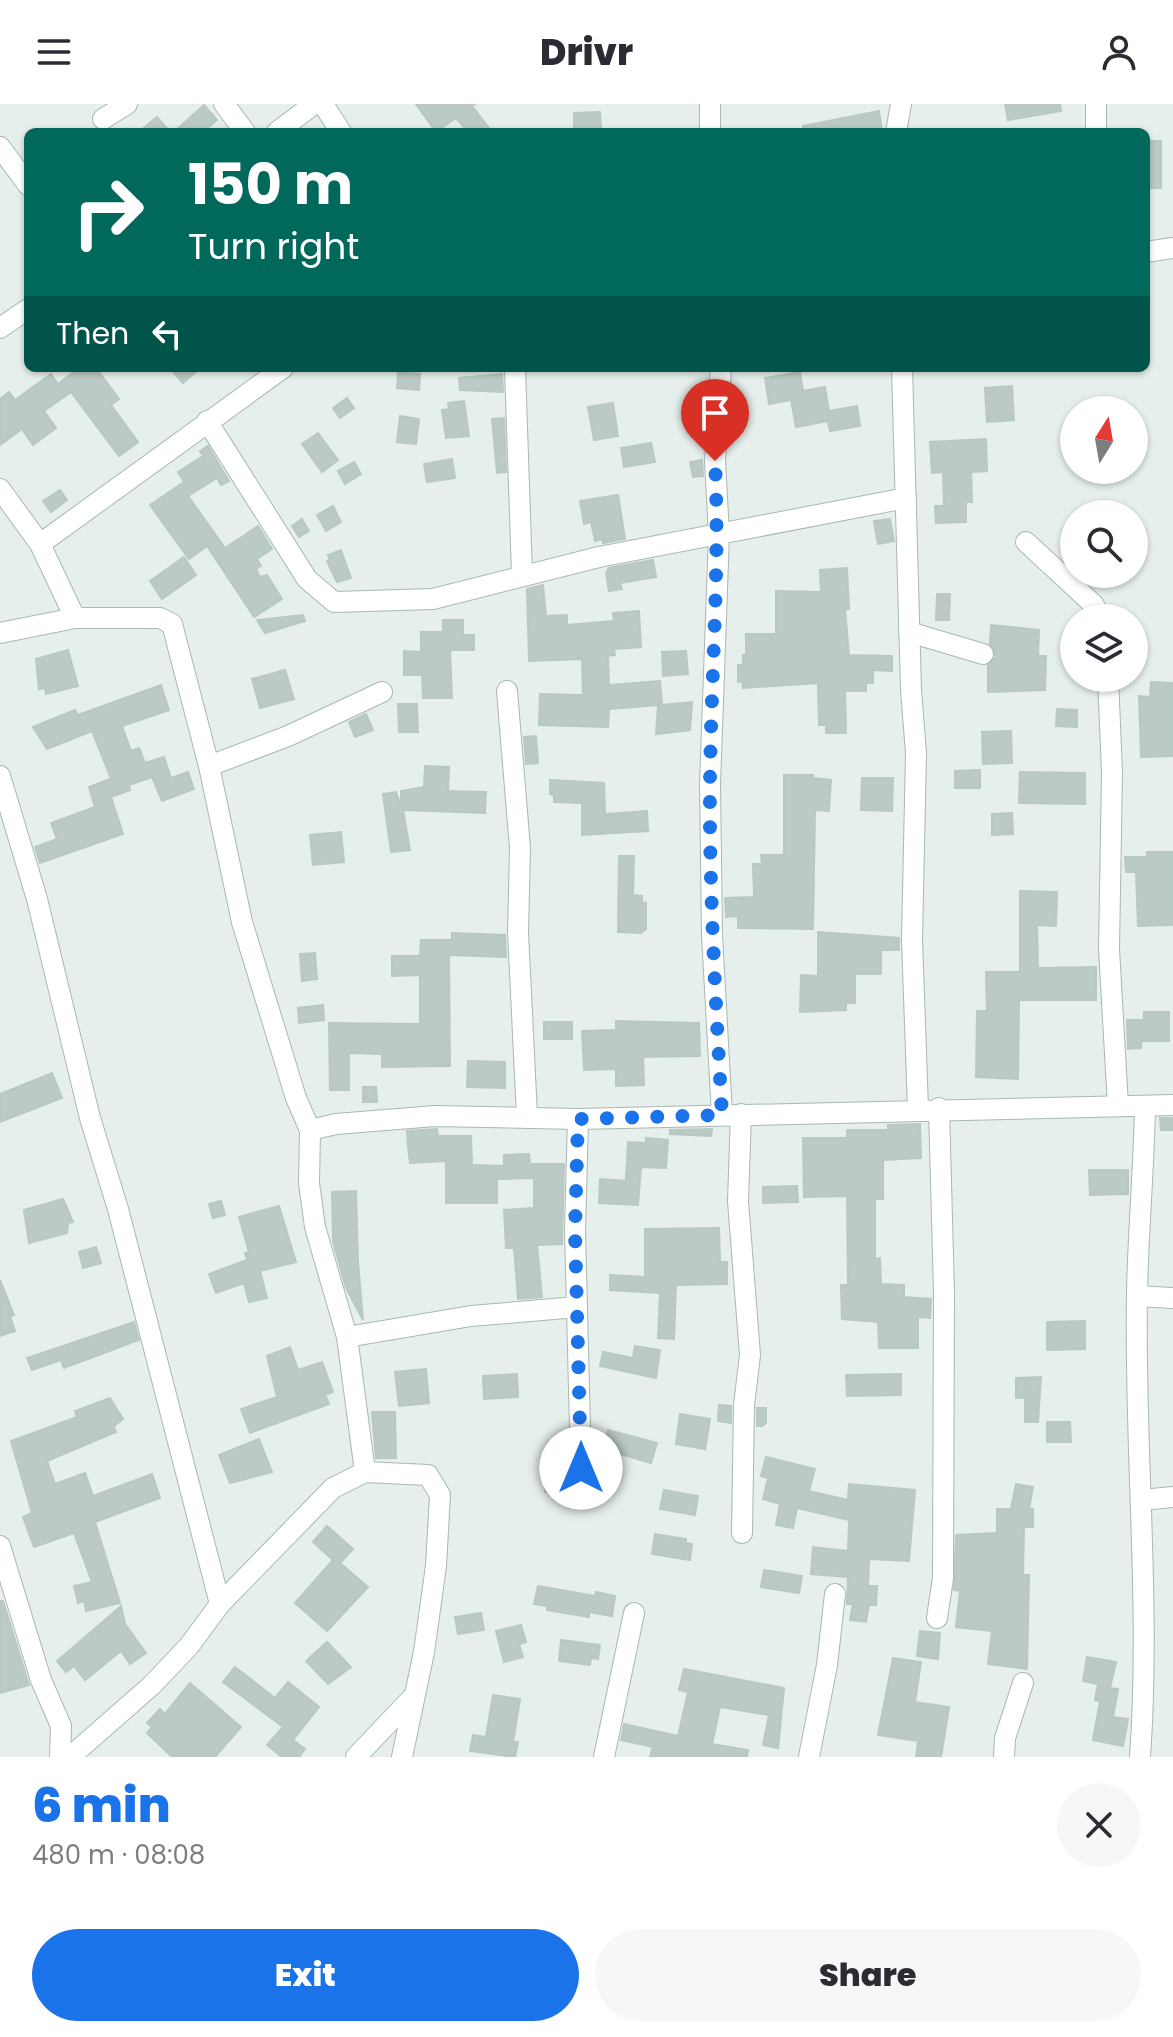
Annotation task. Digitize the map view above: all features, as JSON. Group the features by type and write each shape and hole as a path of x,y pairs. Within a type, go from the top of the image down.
{"street":[{"path":"103,119 127,104"},
{"path":"224,104 242,128"},
{"path":"282,128 314,104"},
{"path":"323,104 338,128"},
{"path":"710,104 710,128"},
{"path":"897,128 901,104"},
{"path":"1096,104 1096,128"},
{"path":"0,147 24,180"},
{"path":"1150,251 1173,248"},
{"path":"0,328 24,312"},
{"path":"40,544 277,372"},
{"path":"515,372 522,574"},
{"path":"721,372 715,461 719,534 710,784 712,935 731,1115 750,1355 744,1405 742,1533"},
{"path":"902,372 909,632 916,753 912,939 918,1109"},
{"path":"207,421 307,579 334,602 433,599 522,574 906,498"},
{"path":"0,489 40,544 75,618"},
{"path":"1026,542 1093,604"},
{"path":"0,633 75,618 160,618 172,624 209,766 242,922 296,1098 310,1130 309,1183 315,1227 347,1337 365,1472"},
{"path":"909,632 983,654"},
{"path":"507,691 520,848 518,932 527,1116"},
{"path":"209,766 288,736 382,692"},
{"path":"1109,692 1112,772 1109,949 1118,1106"},
{"path":"0,776 37,899 90,1118 118,1209 220,1604"},
{"path":"310,1130 336,1124 435,1116 578,1119 939,1108 1173,1105"},
{"path":"1140,1757 1145,1683 1141,1655 1142,1500 1137,1296 1145,1106"},
{"path":"937,1618 943,1578 944,1293 939,1108"},
{"path":"578,1119 577,1307 581,1468"},
{"path":"1137,1296 1173,1298"},
{"path":"347,1337 471,1316 577,1307"},
{"path":"70,1757 180,1656 220,1604 306,1513 333,1488 365,1472 428,1475 440,1495 436,1566 424,1652 412,1697 402,1757"},
{"path":"1142,1500 1173,1497"},
{"path":"0,1546 6,1593 61,1726 60,1757"},
{"path":"809,1757 827,1665 835,1594"},
{"path":"604,1757 634,1613"},
{"path":"1004,1757 1005,1738 1023,1683"},
{"path":"356,1757 412,1697"},
{"path":"61,1726 86,1736 98,1733"}],"building":[{"path":"416,104 475,104 472,106 489,128 465,128 456,118 442,128 433,128"},
{"path":"1005,104 1060,104 1061,111 1008,120"},
{"path":"204,105 217,120 208,128 178,128"},
{"path":"879,111 882,128 803,128"},
{"path":"600,112 601,128 574,128 574,113"},
{"path":"157,117 167,128 144,128"},
{"path":"1150,141 1161,141 1161,188 1150,188"},
{"path":"74,372 99,372 119,399 111,405 138,442 119,456 71,392 44,411 56,428 33,445 22,429 0,445 0,399 9,392 15,400 51,374 58,384"},
{"path":"173,372 195,372 183,383"},
{"path":"398,372 420,374 419,390 397,388"},
{"path":"800,372 803,391 825,387 829,411 857,406 860,426 830,431 828,421 796,427 791,400 769,404 765,378"},
{"path":"502,374 503,392 460,390 459,378"},
{"path":"1012,386 1014,420 987,422 985,388"},
{"path":"347,398 354,408 340,418 333,408"},
{"path":"464,401 469,436 446,438 442,410 449,409 448,403"},
{"path":"613,403 618,436 594,440 588,407"},
{"path":"400,416 419,419 416,444 397,442"},
{"path":"504,418 506,472 497,473 492,419"},
{"path":"318,433 338,460 322,472 302,444"},
{"path":"986,439 987,471 971,472 972,502 966,502 966,522 936,523 935,506 944,506 943,472 932,473 930,442"},
{"path":"651,443 655,462 624,467 621,448"},
{"path":"208,446 229,481 221,485 217,478 188,496 225,548 258,526 272,549 257,559 261,566 256,569 260,577 267,575 282,599 254,617 207,546 189,559 150,505 184,482 178,472 203,456 200,451"},
{"path":"452,459 455,478 427,482 424,464"},
{"path":"702,460 703,476 693,477 690,462"},
{"path":"354,462 361,474 345,484 338,471"},
{"path":"60,490 67,500 51,512 43,501"},
{"path":"618,495 625,539 603,543 602,539 595,541 591,522 584,524 580,501"},
{"path":"333,506 341,522 326,531 317,515"},
{"path":"302,519 309,531 299,537 292,526"},
{"path":"890,519 894,541 878,544 874,521"},
{"path":"341,550 351,578 337,582 327,561 330,560 328,555"},
{"path":"184,557 196,575 162,599 150,581"},
{"path":"653,560 656,577 620,583 622,589 609,591 606,573 609,568"},
{"path":"847,568 849,609 845,609 849,655 892,656 892,671 873,670 873,683 866,683 866,691 845,691 846,733 826,733 826,725 819,725 818,683 743,688 742,681 738,682 738,665 743,665 743,655 746,655 746,634 776,634 776,591 821,592 820,570"},
{"path":"543,585 546,616 567,615 567,625 614,621 613,613 639,611 641,647 614,649 615,655 608,656 609,685 660,681 662,705 692,702 690,730 656,734 658,705 609,709 608,727 539,725 540,694 583,695 582,659 529,661 527,589"},
{"path":"937,594 950,594 949,620 936,620"},
{"path":"303,615 305,621 265,633 257,620"},
{"path":"443,620 463,620 463,635 474,635 474,650 450,650 452,698 423,698 422,675 404,675 404,651 421,652 421,632 443,632"},
{"path":"991,625 1039,630 1038,656 1046,656 1045,690 988,692 988,665 996,657 990,644"},
{"path":"68,650 78,686 46,694 45,688 39,689 36,659"},
{"path":"686,651 688,674 663,676 662,652"},
{"path":"285,670 294,699 260,708 252,679"},
{"path":"1151,682 1173,683 1173,756 1141,757 1139,696 1150,697"},
{"path":"161,685 169,710 122,726 131,751 139,748 145,763 164,757 171,778 188,772 194,789 162,801 152,777 129,785 130,790 111,797 123,834 40,863 35,847 57,839 51,823 95,807 89,787 110,779 110,776 92,731 47,749 33,727 75,710 78,715"},
{"path":"398,704 417,704 418,732 399,732"},
{"path":"1057,709 1077,710 1077,727 1056,726"},
{"path":"366,714 373,730 355,737 349,722"},
{"path":"1011,731 1012,763 983,764 982,732"},
{"path":"536,736 538,763 526,764 524,737"},
{"path":"425,766 449,767 448,791 486,792 485,813 403,810 410,850 391,852 383,794 396,792 401,806 401,791 424,787"},
{"path":"980,770 980,788 955,788 955,771"},
{"path":"1020,772 1085,773 1085,804 1019,803"},
{"path":"784,775 813,775 813,778 831,780 829,811 815,810 813,929 738,928 738,916 726,917 725,898 754,897 753,864 762,864 761,855 784,855"},
{"path":"862,778 893,778 892,811 861,810"},
{"path":"550,780 604,783 605,814 647,811 648,831 582,835 582,803 554,802 554,795 550,794"},
{"path":"1012,813 1013,834 992,835 992,814"},
{"path":"341,832 344,862 313,865 310,835"},
{"path":"1147,852 1173,852 1173,925 1138,926 1136,872 1126,872 1125,857 1147,857"},
{"path":"619,856 634,856 633,895 642,896 642,903 646,903 646,929 641,933 618,932"},
{"path":"1020,891 1057,892 1056,926 1037,925 1038,968 1096,967 1096,1000 1019,1000 1018,1079 976,1077 977,1011 987,1011 986,972 1020,972"},
{"path":"818,932 899,938 899,950 881,950 881,974 855,974 855,1003 846,1003 846,1010 800,1012 801,975 818,976"},
{"path":"452,933 505,935 506,957 449,955 450,1066 382,1067 382,1054 349,1053 349,1090 330,1090 329,1023 420,1024 420,975 392,976 392,956 420,956 421,940 452,940"},
{"path":"315,953 317,979 302,981 300,954"},
{"path":"323,1005 324,1020 299,1023 298,1008"},
{"path":"1144,1012 1169,1012 1169,1041 1141,1041 1141,1048 1128,1049 1127,1020 1144,1020"},
{"path":"616,1021 699,1023 700,1056 643,1057 644,1085 616,1086 616,1069 584,1070 582,1031 616,1030"},
{"path":"544,1022 572,1022 572,1039 544,1039"},
{"path":"468,1061 505,1062 505,1088 467,1087"},
{"path":"52,1073 62,1098 0,1122 0,1094"},
{"path":"363,1087 376,1087 377,1102 363,1102"},
{"path":"1160,1118 1173,1118 1173,1130 1161,1130"},
{"path":"920,1124 921,1158 883,1160 883,1199 875,1199 875,1259 880,1258 881,1284 904,1285 904,1297 931,1299 930,1318 918,1317 918,1348 879,1348 878,1322 842,1319 841,1285 848,1285 847,1196 804,1197 803,1138 847,1138 847,1130 888,1130 888,1125"},
{"path":"437,1129 438,1136 471,1136 472,1165 504,1166 504,1155 529,1154 530,1164 564,1164 562,1244 537,1245 542,1297 518,1299 514,1248 506,1248 504,1210 534,1208 534,1178 497,1179 497,1203 446,1203 446,1161 410,1163 407,1131"},
{"path":"712,1129 711,1136 670,1134 670,1130"},
{"path":"646,1138 668,1140 666,1168 641,1167 638,1205 599,1203 600,1179 626,1181 628,1142 646,1143"},
{"path":"1089,1170 1128,1170 1128,1194 1090,1195"},
{"path":"797,1186 798,1202 763,1203 763,1187"},
{"path":"356,1191 363,1320 346,1288 333,1241 332,1192"},
{"path":"63,1199 73,1222 68,1223 67,1233 29,1243 24,1210"},
{"path":"221,1201 225,1215 213,1218 209,1204"},
{"path":"279,1206 296,1262 260,1271 267,1298 249,1302 244,1283 216,1293 209,1274 247,1260 245,1253 249,1252 239,1217"},
{"path":"719,1228 720,1262 727,1262 727,1284 676,1285 674,1339 658,1338 660,1293 610,1290 610,1275 645,1277 645,1229"},
{"path":"96,1247 101,1263 83,1268 79,1252"},
{"path":"0,1280 14,1315 10,1316 15,1331 0,1336"},
{"path":"1085,1321 1085,1349 1047,1350 1047,1322"},
{"path":"134,1322 139,1340 64,1368 61,1360 32,1370 27,1358"},
{"path":"635,1346 660,1350 656,1378 600,1366 603,1352 633,1358"},
{"path":"290,1347 298,1370 322,1362 333,1392 325,1395 329,1404 250,1433 241,1409 277,1397 267,1356"},
{"path":"426,1369 429,1403 399,1406 395,1372"},
{"path":"517,1374 518,1397 484,1399 483,1376"},
{"path":"901,1374 901,1395 847,1396 846,1375"},
{"path":"1041,1377 1038,1422 1025,1422 1025,1398 1016,1398 1016,1378"},
{"path":"110,1398 123,1419 114,1426 116,1432 47,1461 55,1484 85,1473 93,1496 152,1474 160,1498 95,1522 120,1603 86,1611 84,1601 78,1603 74,1586 92,1582 74,1533 34,1547 23,1517 32,1513 11,1441 77,1417 75,1411"},
{"path":"719,1405 731,1406 731,1423 718,1421"},
{"path":"757,1408 766,1408 766,1423 762,1426 757,1426"},
{"path":"372,1412 395,1412 396,1458 376,1458"},
{"path":"680,1414 710,1419 705,1449 676,1444"},
{"path":"1047,1422 1070,1422 1071,1442 1047,1442"},
{"path":"608,1430 657,1443 651,1463 603,1449"},
{"path":"259,1439 272,1472 230,1483 219,1455"},
{"path":"766,1457 815,1469 809,1491 848,1500 849,1484 915,1490 909,1561 869,1559 868,1586 877,1586 876,1605 869,1605 866,1622 850,1620 853,1604 847,1604 848,1577 811,1574 813,1547 848,1551 849,1520 797,1508 793,1528 776,1525 780,1504 763,1499 768,1478 761,1476"},
{"path":"547,1476 572,1478 570,1495 545,1492"},
{"path":"1016,1484 1033,1487 1029,1509 1033,1509 1033,1527 1024,1527 1023,1575 1029,1575 1027,1669 988,1664 992,1631 956,1627 960,1591 954,1590 956,1535 997,1533 997,1509 1011,1509"},
{"path":"664,1490 698,1496 695,1515 660,1509"},
{"path":"327,1526 353,1549 340,1563 368,1587 327,1631 295,1603 333,1560 313,1542"},
{"path":"655,1534 686,1539 686,1543 692,1544 690,1560 652,1554"},
{"path":"764,1570 802,1576 799,1593 761,1587"},
{"path":"538,1586 595,1596 596,1592 615,1596 612,1616 589,1612 589,1617 547,1610 547,1606 534,1604"},
{"path":"0,1601 3,1601 29,1685 0,1693"},
{"path":"121,1606 125,1624 146,1653 130,1664 121,1651 85,1680 74,1666 66,1672 57,1661"},
{"path":"481,1613 484,1630 458,1634 455,1617"},
{"path":"521,1625 526,1642 519,1644 523,1657 504,1662 496,1631"},
{"path":"920,1631 940,1633 938,1659 917,1656"},
{"path":"561,1640 600,1645 598,1659 591,1658 590,1665 559,1661"},
{"path":"327,1642 351,1667 328,1684 306,1661"},
{"path":"1087,1657 1116,1662 1110,1688 1118,1689 1113,1717 1128,1719 1123,1746 1093,1740 1100,1701 1095,1700 1098,1684 1083,1681"},
{"path":"893,1658 921,1662 915,1702 949,1707 941,1757 916,1757 918,1741 878,1735"},
{"path":"235,1667 275,1698 288,1682 319,1707 293,1740 305,1749 299,1757 282,1757 267,1745 283,1727 223,1682"},
{"path":"684,1669 784,1688 778,1748 763,1745 769,1715 720,1707 712,1744 748,1750 747,1757 650,1757 653,1747 621,1740 624,1724 678,1736 688,1692 679,1690"},
{"path":"190,1683 241,1727 215,1757 172,1757 147,1733 152,1727 147,1723 160,1709 165,1714"},
{"path":"493,1695 520,1699 513,1742 518,1742 515,1757 470,1751 473,1735 486,1737"}],"route":[{"path":"581,1468 575,1231 578,1119 722,1115 712,935 710,784 712,661 719,534 715,461"}]}
